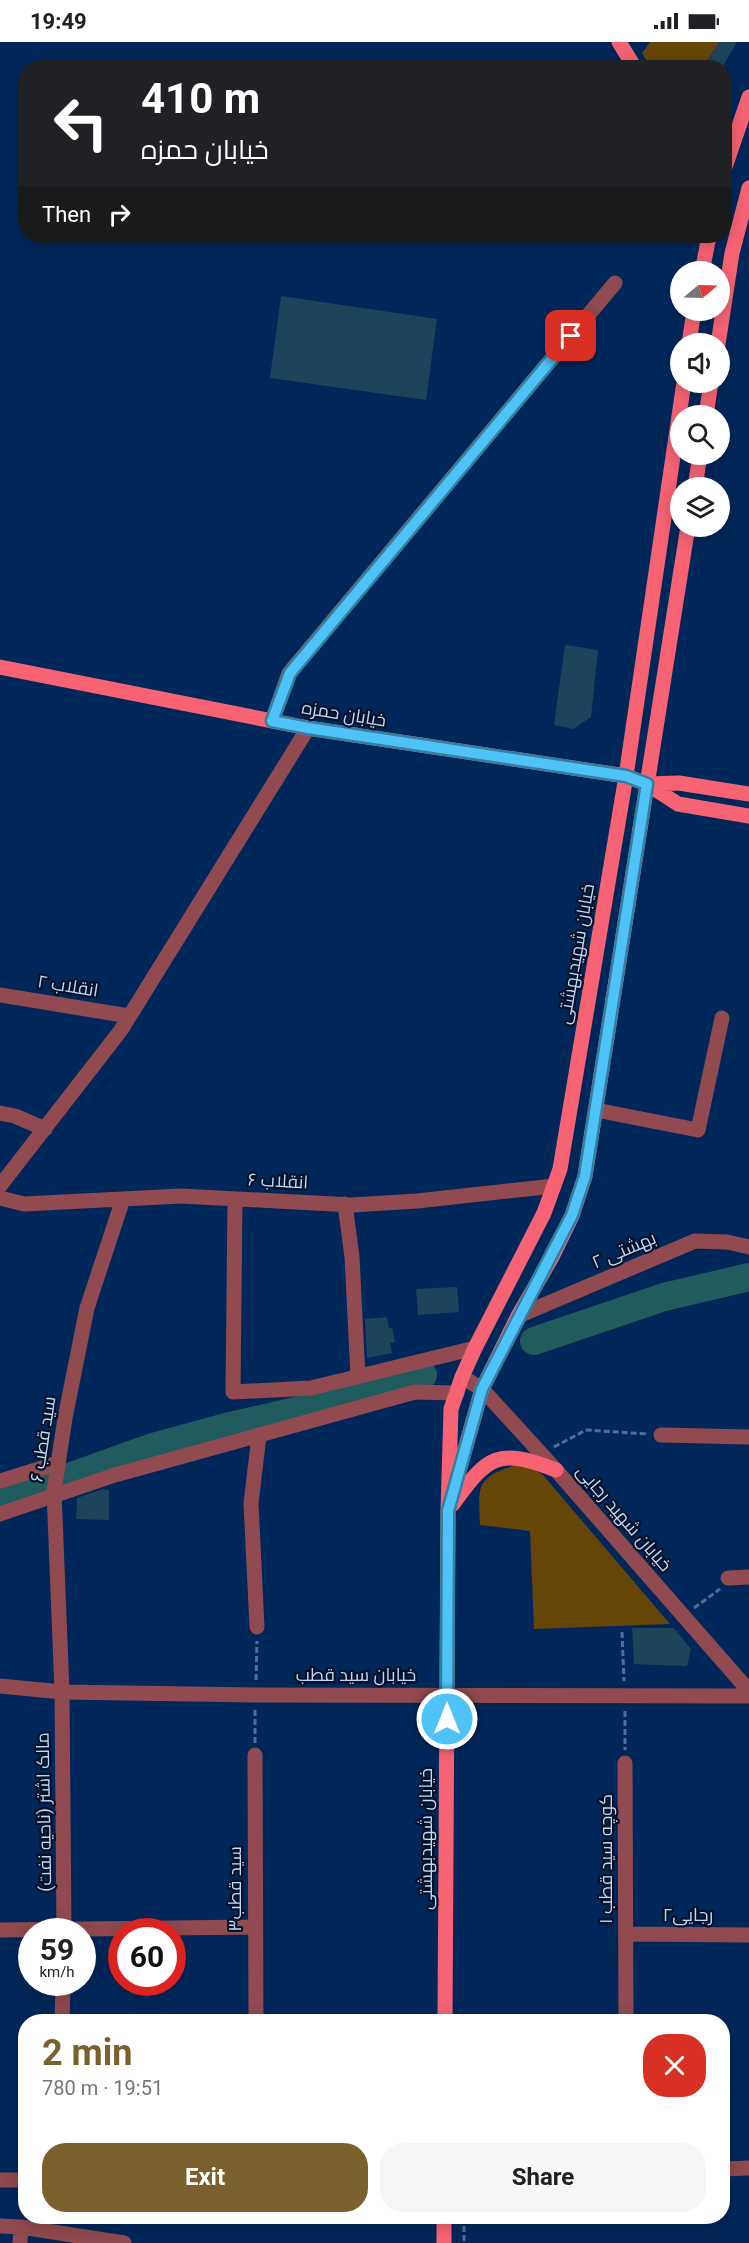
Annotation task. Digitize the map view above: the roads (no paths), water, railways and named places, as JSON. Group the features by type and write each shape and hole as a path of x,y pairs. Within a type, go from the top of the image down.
{"main road":[{"path":"619,42 630,60"},
{"path":"732,147 749,97"},
{"path":"720,333 732,253 749,188"},
{"path":"704,261 708,243"},
{"name":"خیابان شهیدبهشتی","path":"445,2014 448,1511 451,1409 475,1348 544,1213 560,1169 626,776 682,393"},
{"name":"خیابان شهیدبهشتی","path":"448,1511 482,1389 518,1316 552,1257 572,1215 585,1176 686,537"},
{"name":"خیابان حمزه","path":"6,668 308,728 626,776 647,784 678,804 749,816"},
{"name":"خیابان حمزه","path":"647,784 679,783 749,794"},
{"path":"448,1511 477,1472 490,1462 510,1457 527,1458 556,1470"},
{"path":"444,2224 444,2243"}],"street":[{"path":"272,721 290,673 615,283"},
{"path":"0,658 6,668"},
{"path":"0,1186 129,1016 308,728"},
{"name":"انقلاب ۲","path":"0,995 129,1016"},
{"path":"596,1110 698,1130 722,1018"},
{"path":"0,1113 15,1116 45,1128"},
{"name":"انقلاب ۶","path":"0,1198 24,1204 181,1196 345,1204 417,1201 554,1186"},
{"path":"235,1199 233,1392 312,1388 475,1348"},
{"name":"سید قطب ۶","path":"62,1692 54,1496 58,1463 64,1418 87,1308 123,1200"},
{"path":"345,1204 352,1257 358,1377"},
{"name":"بهشتی ۲","path":"518,1316 695,1242 728,1242 749,1247"},
{"name":"خیابان شهید رجایی","path":"462,1377 482,1389 749,1691"},
{"path":"0,1514 126,1472 415,1392 457,1393"},
{"path":"661,1435 749,1437"},
{"path":"257,1627 251,1503 259,1436"},
{"path":"0,1481 58,1463"},
{"path":"728,1578 749,1577"},
{"name":"خیابان سید قطب","path":"0,1686 62,1692 255,1695 749,1696"},
{"name":"مالک اشتر (ناحیه نفت)","path":"62,1692 64,1918"},
{"name":"سید قطب۳","path":"255,1755 256,2014"},
{"name":"کوچه سید قطب ۱","path":"625,1764 626,2014"},
{"path":"96,1929 255,1927"},
{"path":"0,1930 18,1930"},
{"name":"رجایی۲","path":"626,1934 749,1935"},
{"path":"62,2014 63,1996"},
{"path":"730,2169 749,2168"},
{"path":"0,2180 18,2180"},
{"path":"0,2226 21,2227 124,2243"},
{"path":"20,2243 21,2227"}],"waterway":[{"path":"534,1341 664,1297 749,1277"},
{"path":"69,1477 153,1447 226,1427 326,1404 423,1375"},
{"path":"0,1501 42,1486"}]}
